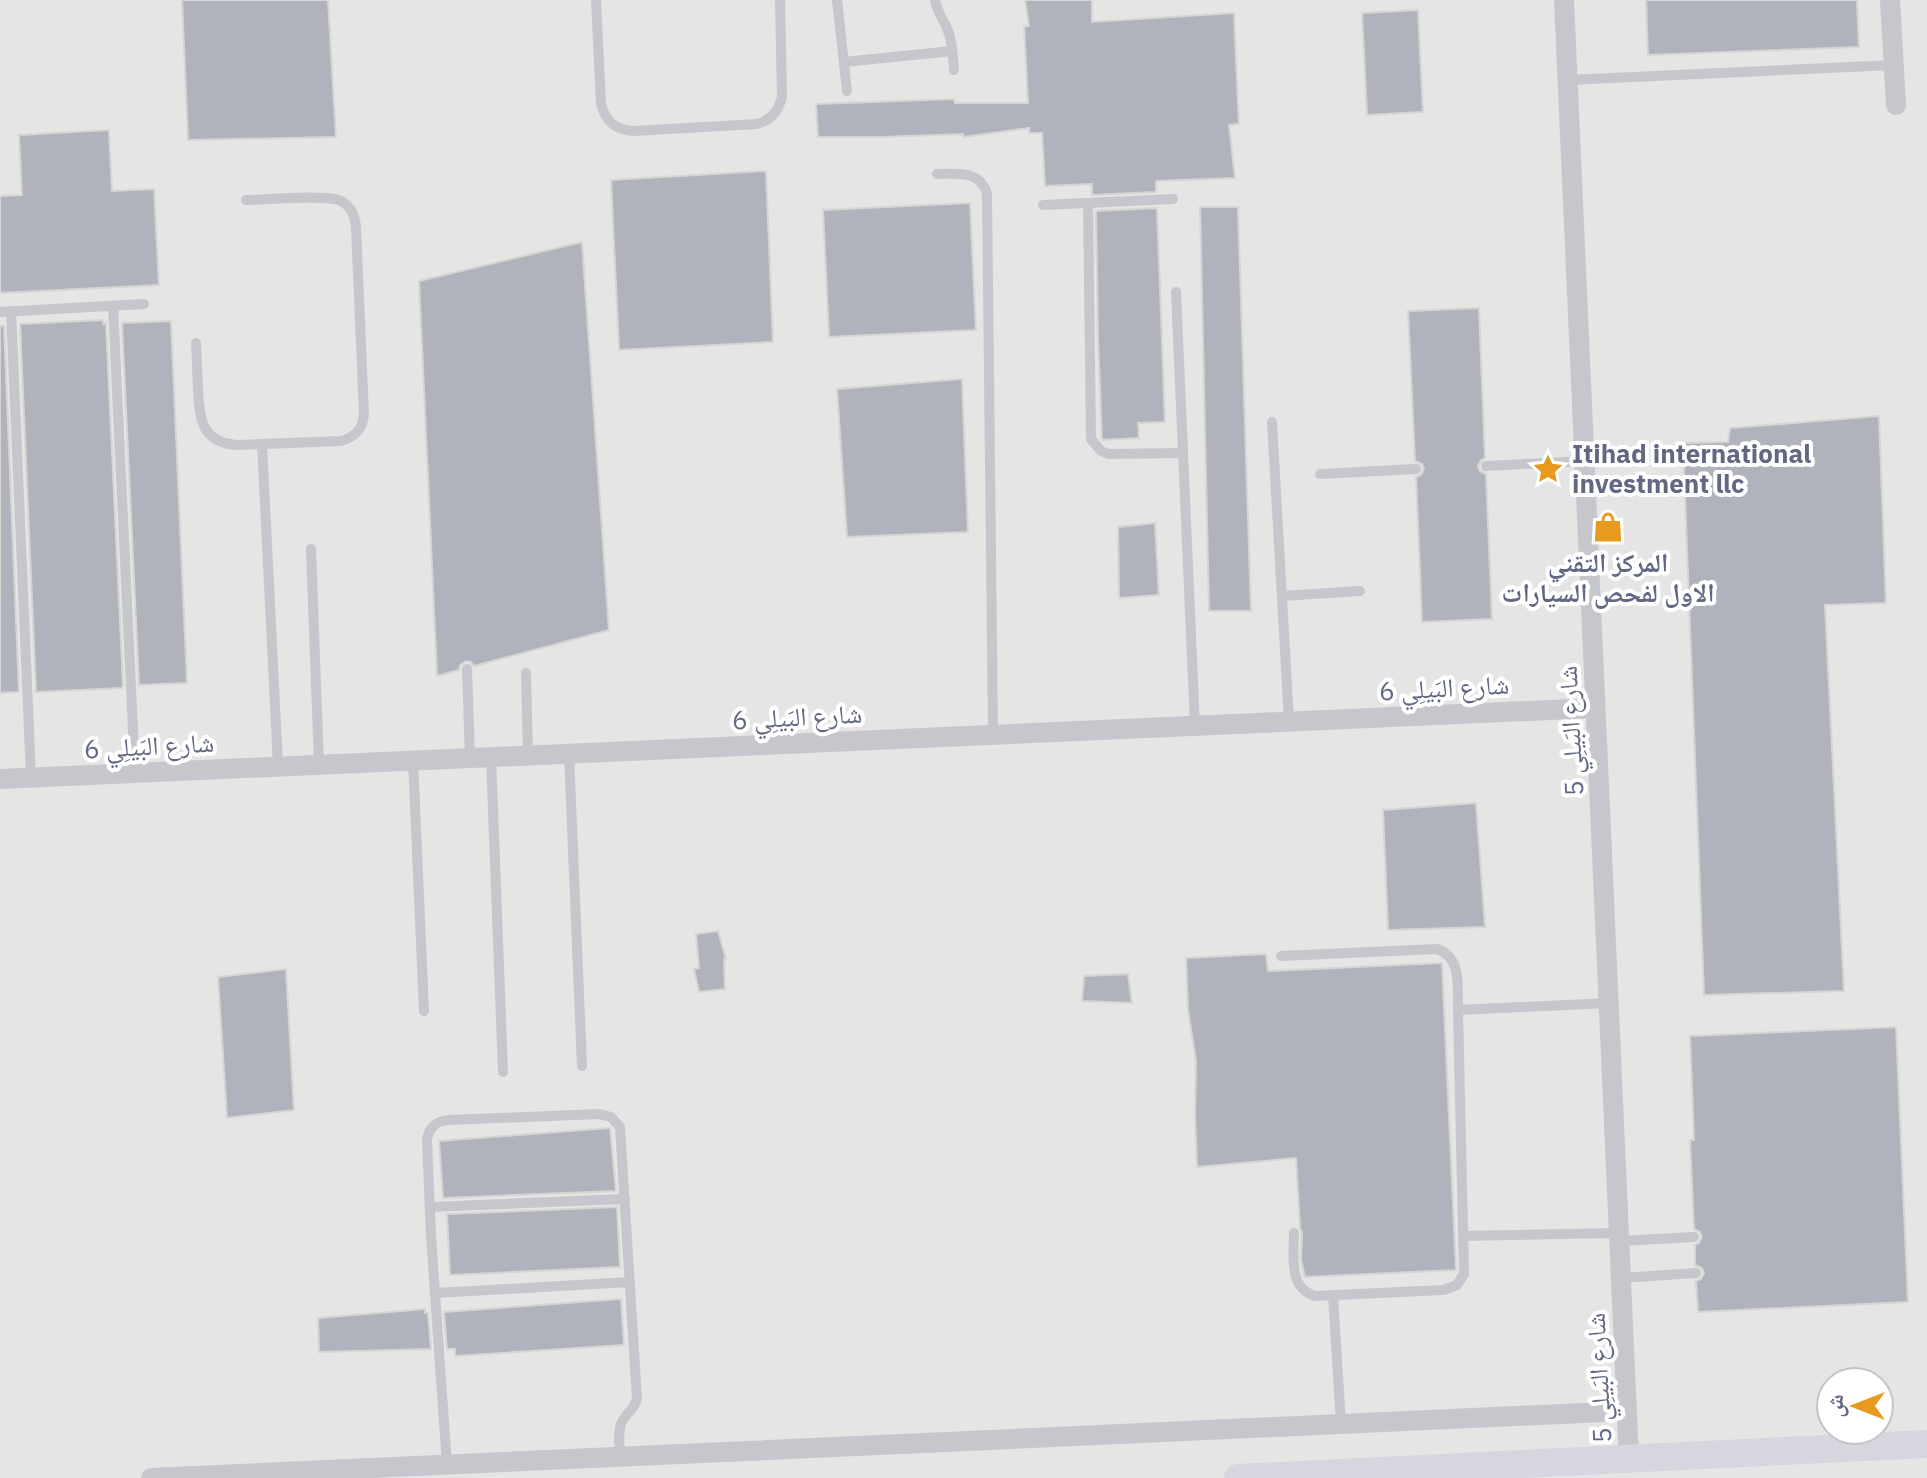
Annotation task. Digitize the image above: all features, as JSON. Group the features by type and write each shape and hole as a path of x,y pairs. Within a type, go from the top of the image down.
{"street":[{"name":"شارع البَيلِي 5","path":"1564,0 1629,1460"},
{"path":"1890,0 1896,105"},
{"name":"شارع البَيلِي 6","path":"0,779 1595,708"},
{"path":"151,1478 1627,1411"},
{"path":"1238,1478 1927,1444"}],"lane":[{"path":"596,0 603,113 615,127 633,131 757,124 774,115 782,97 780,0"},
{"path":"837,0 847,91"},
{"path":"935,0 948,31 954,70"},
{"path":"844,62 952,51"},
{"path":"1568,80 1894,65"},
{"path":"937,174 970,174 981,181 987,193 993,735"},
{"path":"196,343 200,418 210,436 219,442 228,445 341,441 360,429 364,414 355,219 347,206 333,198 246,200"},
{"path":"1043,205 1173,199"},
{"path":"1088,203 1091,439 1108,454 1183,453"},
{"path":"1176,292 1195,726"},
{"path":"31,777 5,312 144,304"},
{"path":"113,306 135,773"},
{"path":"1272,422 1289,721"},
{"path":"262,444 278,766"},
{"path":"1486,466 1585,461"},
{"path":"1320,474 1416,469"},
{"path":"311,549 319,765"},
{"path":"1282,596 1360,591"},
{"path":"467,669 470,758"},
{"path":"526,673 528,755"},
{"path":"569,754 582,1066"},
{"path":"491,757 503,1072"},
{"path":"413,760 424,1011"},
{"path":"1281,956 1437,949 1450,956 1457,970 1464,1274 1451,1289 1314,1296 1296,1281 1294,1233"},
{"path":"1458,1010 1609,1003"},
{"path":"447,1465 427,1140 431,1127 449,1120 599,1114 611,1117 620,1127 637,1399 633,1409 621,1422 620,1457"},
{"path":"431,1207 625,1199"},
{"path":"1464,1236 1694,1237"},
{"path":"1621,1278 1696,1273"},
{"path":"436,1293 630,1282"},
{"path":"1333,1296 1341,1424"}],"shaded area":[{"path":"0,0 1927,0 1927,1478 0,1478"}],"building":[{"path":"182,0 328,0 336,137 188,140"},
{"path":"1025,0 1092,0 1092,22 1234,13 1239,124 1229,125 1235,178 1156,181 1156,192 1092,195 1092,184 1045,186 1042,133 1029,133 1029,128 963,137 963,134 818,137 816,104 954,99 955,103 1028,103 1024,27 1029,26"},
{"path":"1646,0 1857,0 1859,47 1648,55"},
{"path":"1418,10 1423,112 1367,115 1362,13"},
{"path":"109,130 112,191 154,189 159,285 0,293 0,196 22,195 19,135"},
{"path":"766,171 773,342 619,350 611,180"},
{"path":"970,203 976,330 829,337 823,210"},
{"path":"1200,207 1238,207 1251,611 1209,611"},
{"path":"1157,208 1165,422 1138,423 1139,438 1102,440 1096,211"},
{"path":"582,242 609,630 474,666 466,661 459,670 437,676 419,281"},
{"path":"1479,308 1485,458 1478,466 1486,474 1492,619 1422,622 1416,477 1424,469 1422,464 1415,461 1408,311"},
{"path":"103,320 103,324 106,323 123,685 122,688 36,692 20,324"},
{"path":"171,321 187,683 139,685 122,323"},
{"path":"0,326 4,326 19,692 0,693"},
{"path":"962,379 968,532 847,537 837,389"},
{"path":"1879,416 1886,603 1825,605 1844,991 1704,995 1683,443 1728,442 1730,428"},
{"path":"1155,523 1159,595 1119,598 1118,527"},
{"path":"1476,803 1485,927 1388,930 1383,810"},
{"path":"718,931 726,959 725,989 699,992 694,969 699,968 696,934"},
{"path":"1266,954 1268,971 1442,963 1456,1270 1305,1277 1301,1260 1296,1158 1197,1167 1196,1061 1188,1010 1186,958"},
{"path":"286,969 294,1110 227,1118 218,977"},
{"path":"1128,974 1132,1003 1082,1001 1084,976"},
{"path":"1896,1027 1908,1302 1698,1312 1696,1281 1704,1273 1702,1268 1695,1265 1695,1245 1702,1237 1694,1229 1690,1036"},
{"path":"610,1128 616,1191 443,1198 439,1141"},
{"path":"617,1207 620,1267 450,1275 447,1214"},
{"path":"621,1299 624,1345 455,1356 455,1349 447,1349 444,1312"},
{"path":"425,1309 431,1349 319,1352 318,1318"}],"place":[{"name":"Itihad international investment llc","path":"1548,469"},
{"name":"المركز التقني الاول لفحص السيارات","path":"1608,527"}]}
